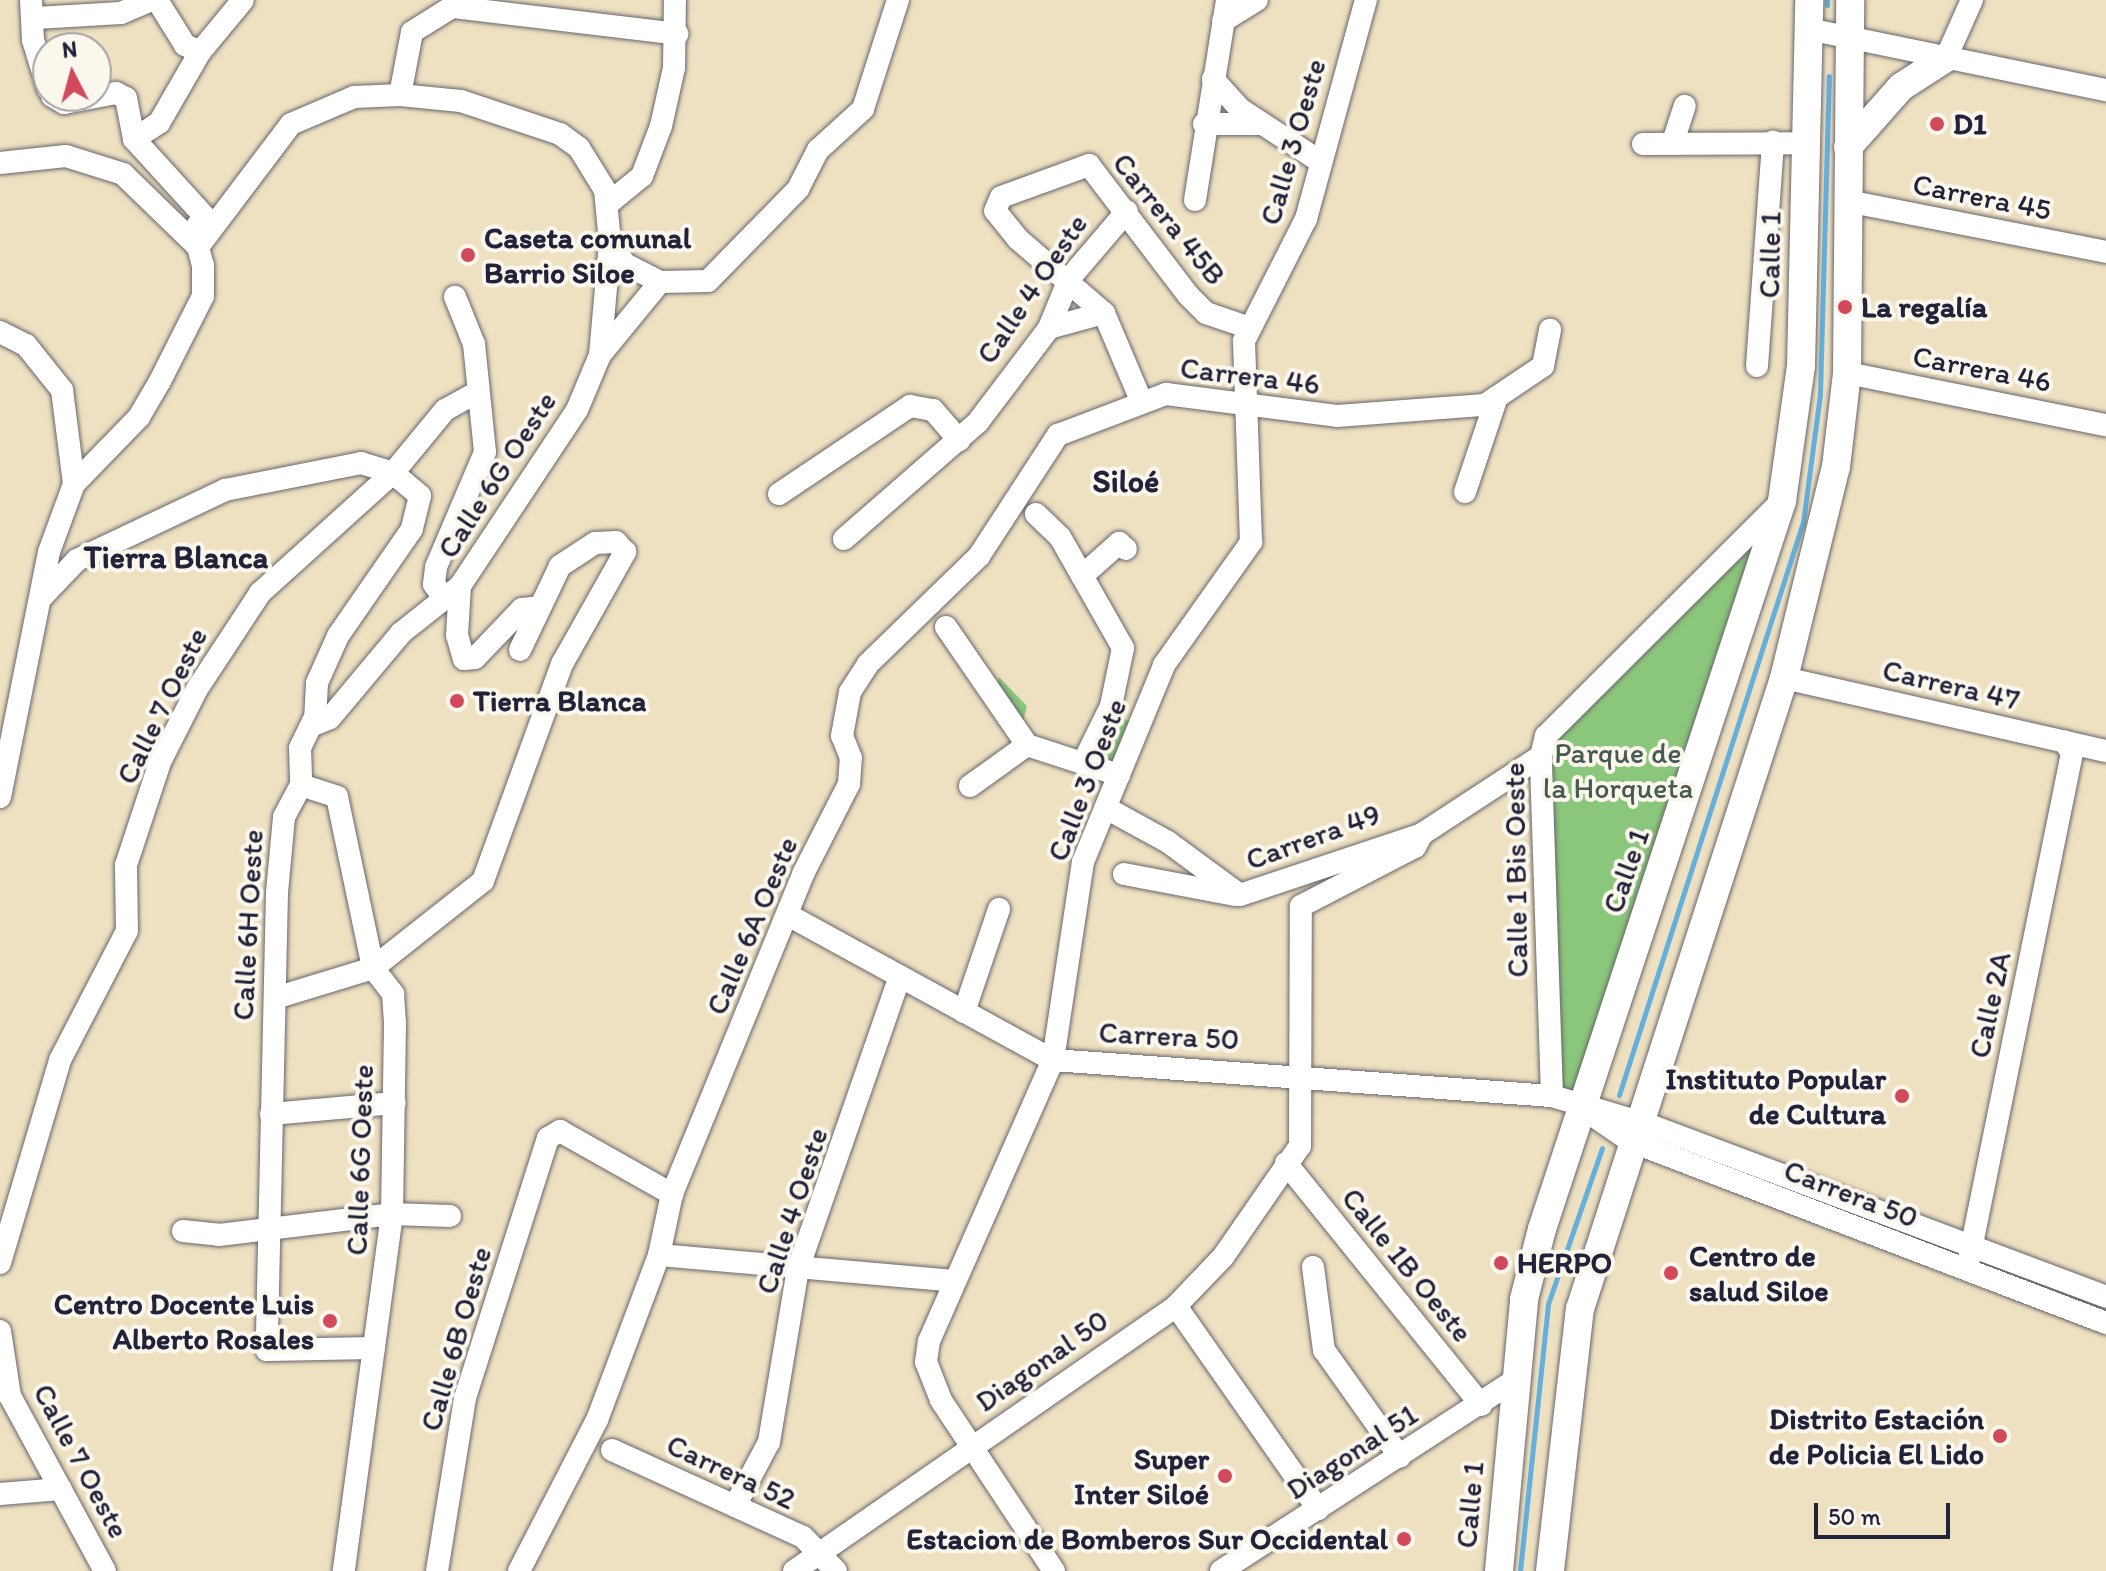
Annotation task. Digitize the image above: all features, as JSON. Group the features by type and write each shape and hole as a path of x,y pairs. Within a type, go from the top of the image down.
{"main road":[{"name":"Calle 1","path":"1499,1571 1514,1381 1524,1299 1581,1107 1782,501 1801,366 1809,0"},
{"path":"1550,1571 1578,1317 1634,1131 1784,678 1836,467 1847,373 1850,0"},
{"path":"1848,147 1891,96 1946,58"}],"street":[{"path":"33,32 34,9 121,13 154,0 197,61"},
{"path":"134,139 154,129 197,61 243,0"},
{"path":"194,242 291,124 354,97 400,95 461,101 560,134 579,148 609,203 642,176 670,98 677,34 675,0"},
{"path":"610,242 625,264 660,282 708,281 798,189 818,150 863,109 898,0"},
{"path":"1195,200 1204,124 1225,11 1257,0"},
{"name":"Calle 3 Oeste","path":"1054,1571 941,1400 926,1362 955,1281 1053,1060 1083,862 1139,725 1191,621 1251,542 1256,516 1242,400 1250,328 1297,241 1366,0"},
{"path":"1946,58 1972,0"},
{"path":"400,95 412,32 452,7 677,34"},
{"path":"1808,29 2106,90"},
{"path":"1213,79 1260,124 1318,160"},
{"path":"0,797 59,517 74,484 139,417 179,349 203,296 194,242 204,216 134,139 131,111 116,93 112,94"},
{"path":"1673,142 1685,106"},
{"path":"1204,124 1260,124"},
{"path":"1757,366 1773,142"},
{"path":"1643,144 1807,143"},
{"path":"0,163 66,156 99,162 123,174 194,242"},
{"name":"Carrera 45B","path":"994,203 1086,164 1127,211 1206,313 1250,328"},
{"name":"Carrera 45","path":"1847,201 2106,252"},
{"name":"Calle 6G Oeste","path":"313,725 330,718 358,677 452,592 577,410 600,355 610,242 609,203"},
{"name":"Carrera 46","path":"994,203 1018,239 1069,279 1104,313 1140,398 1193,393 1337,416 1485,405 1543,366 1550,330"},
{"name":"Calle 4 Oeste","path":"844,539 959,440 1049,328 1069,279 1127,211"},
{"path":"600,355 660,282"},
{"path":"455,297 474,344 474,394 483,401 485,452 436,567 434,584 452,592 457,635 464,659 475,658 522,609 540,607"},
{"path":"1049,328 1104,313"},
{"path":"0,332 26,345 62,390 74,484"},
{"name":"Carrera 46","path":"1847,373 2106,425"},
{"name":"Calle 7 Oeste","path":"0,1263 60,1060 127,931 126,865 160,762 225,639 260,593 393,473 445,410 474,394"},
{"path":"1465,492 1497,397"},
{"name":"Calle 6A Oeste","path":"519,1571 597,1420 659,1255 672,1194 788,915 849,784 845,707 868,664 979,556 1058,435 1140,398"},
{"path":"779,494 910,406 933,410 959,440"},
{"path":"40,599 77,560 225,490 361,463 393,473"},
{"name":"Calle 6H Oeste","path":"374,1348 267,1350 268,1231 284,817 301,785 300,748 313,725 326,658 412,529 420,496 393,473"},
{"name":"Calle 1 Bis Oeste","path":"1552,1096 1541,756 1556,725 1782,501"},
{"path":"1036,514 1082,576 1123,648 1108,712 1083,763"},
{"path":"275,998 373,968 483,881 562,664 625,552 616,542 574,553 540,607 520,650"},
{"path":"1082,576 1119,543 1126,549"},
{"path":"51,546 77,560"},
{"path":"946,627 1027,745 1119,775"},
{"name":"Carrera 47","path":"1784,678 2082,748"},
{"path":"1108,712 1139,725"},
{"path":"970,786 1027,745"},
{"name":"Calle 2A","path":"1967,1270 2082,748"},
{"name":"Carrera 49","path":"1106,808 1168,842 1240,895 1422,834 1541,756"},
{"name":"Calle 6G Oeste","path":"301,785 337,797 373,968 393,994 395,1103 392,1214 344,1571"},
{"name":"Carrera 49","path":"1301,906 1415,847 1422,834"},
{"path":"1124,874 1240,895"},
{"name":"Diagonal 50","path":"794,1571 1176,1306 1223,1257 1301,1136 1301,906"},
{"path":"964,1012 999,909"},
{"name":"Carrera 50","path":"788,915 899,979 1053,1060 1299,1074 1552,1096 1967,1270 2106,1323"},
{"name":"Calle 4 Oeste","path":"735,1506 769,1442 798,1269 899,979"},
{"path":"271,1114 395,1103"},
{"name":"Calle 6B Oeste","path":"437,1571 465,1398 555,1130 672,1194"},
{"name":"Carrera 50","path":"1634,1131 1971,1245 2106,1297"},
{"name":"Calle 1B Oeste","path":"1286,1163 1481,1405"},
{"path":"183,1231 268,1231 392,1214 450,1216"},
{"path":"659,1255 955,1281"},
{"path":"1313,1267 1324,1350 1400,1457"},
{"path":"1176,1306 1318,1509"},
{"name":"Calle 7 Oeste","path":"0,1331 3,1379 105,1571"},
{"name":"Diagonal 51","path":"1221,1571 1514,1381"},
{"name":"Carrera 52","path":"612,1450 735,1506 822,1553"},
{"path":"0,1494 61,1489"},
{"path":"822,1553 836,1571"}],"green space":[{"name":"Parque de la Horqueta","path":"1782,501 1581,1107 1552,1096 1546,736"},
{"path":"999,677 1027,706 1019,737 994,701"},
{"path":"1108,712 1139,725 1119,775 1083,763"}],"waterway":[{"path":"1827,0 1827,5"},
{"path":"1619,1095 1803,522 1820,394 1829,76"},
{"path":"1520,1571 1548,1304 1602,1148"}],"place":[{"name":"D1","path":"1937,124"},
{"name":"Caseta comunal Barrio Siloe","path":"468,255"},
{"name":"La regalía","path":"1845,307"},
{"name":"Tierra Blanca","path":"457,701"},
{"name":"Instituto Popular de Cultura","path":"1902,1096"},
{"name":"HERPO","path":"1501,1263"},
{"name":"Centro de salud Siloe","path":"1671,1273"},
{"name":"Centro Docente Luis Alberto Rosales","path":"330,1321"},
{"name":"Distrito Estación de Policia El Lido","path":"2000,1436"},
{"name":"Super Inter Siloé","path":"1225,1476"},
{"name":"Estacion de Bomberos Sur Occidental","path":"1404,1539"}],"district":[{"name":"Siloé","path":"1126,481"},
{"name":"Tierra Blanca","path":"176,557"}]}
